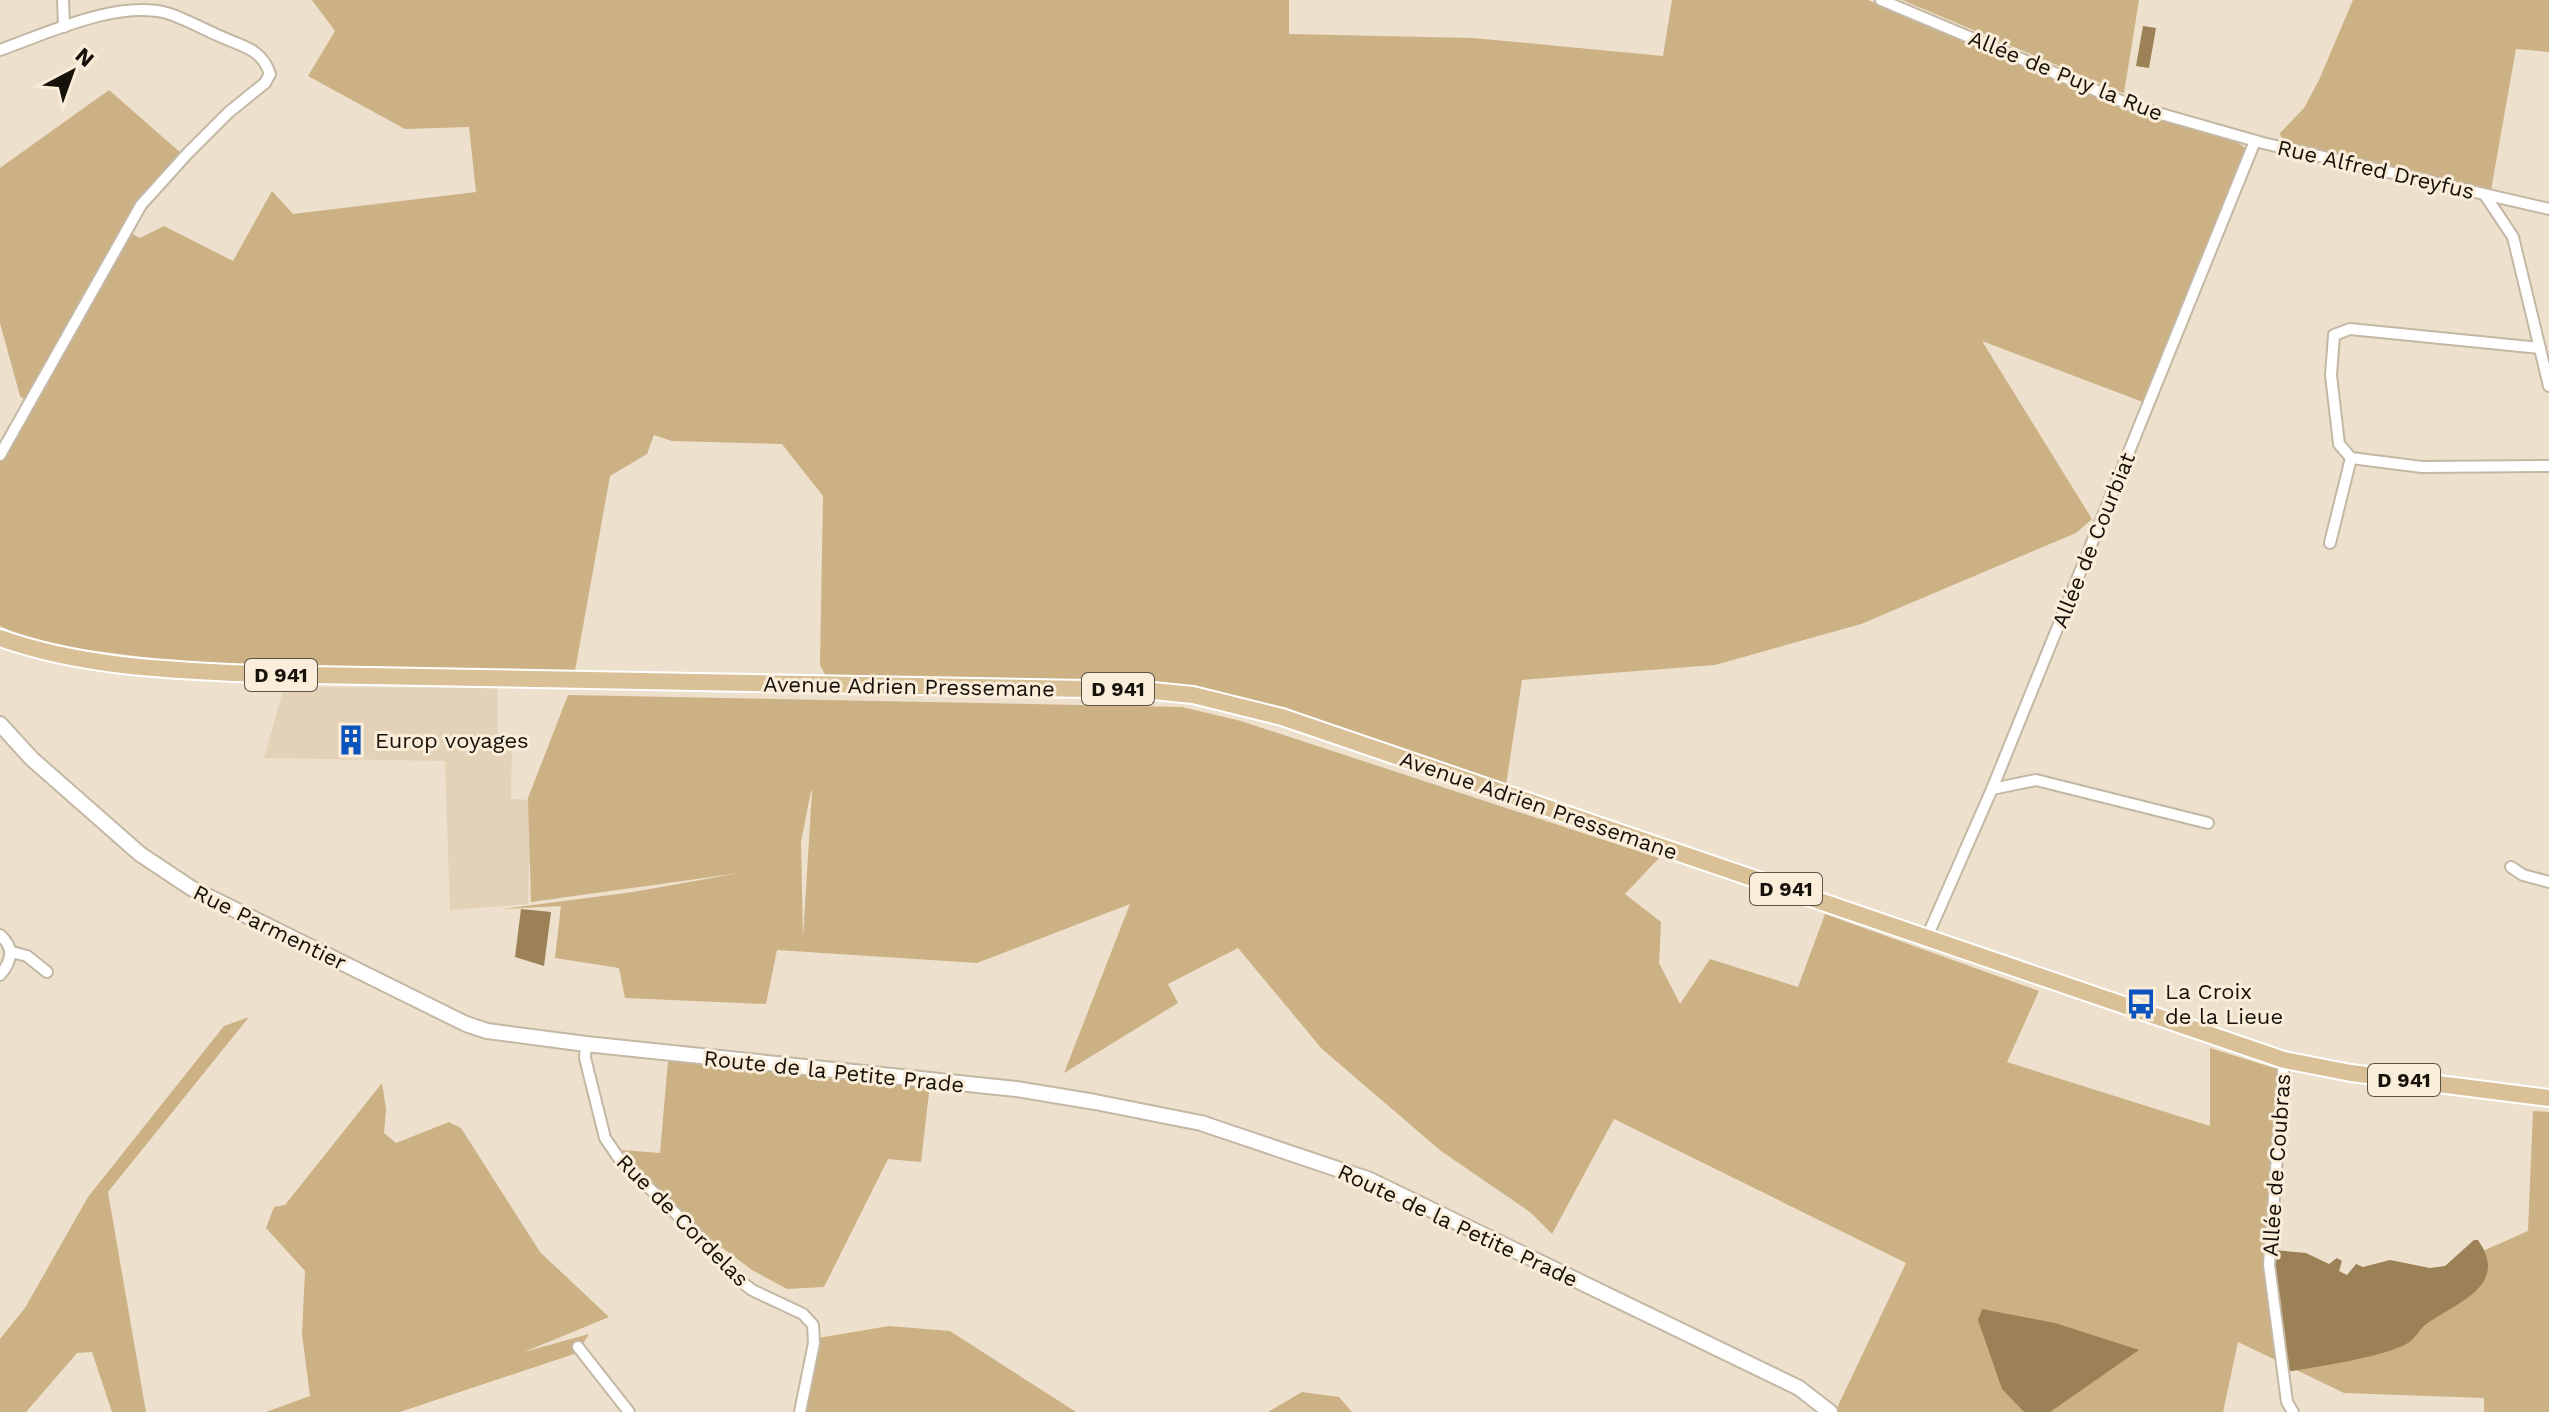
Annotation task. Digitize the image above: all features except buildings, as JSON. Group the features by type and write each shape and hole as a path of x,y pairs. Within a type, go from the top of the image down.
{"main road":[{"name":"Avenue Adrien Pressemane","path":"0,638 71,658 149,669 254,674 1143,690 1193,695 1282,717 1927,937"},
{"name":"D 941","path":"1927,937 2284,1060 2351,1073 2549,1098"}],"street":[{"path":"63,0 64,27"},
{"name":"Allée de Puy la Rue","path":"1881,0 2133,106 2255,141"},
{"path":"0,50 100,14 129,8 167,13 246,48 262,56 270,74 265,83 229,112 141,205 0,455"},
{"name":"Rue Alfred Dreyfus","path":"2255,141 2485,195 2513,237 2549,386"},
{"name":"Allée de Courbiat","path":"1927,937 1992,789 2255,141"},
{"path":"2485,195 2549,209"},
{"path":"2540,348 2350,329 2334,335 2331,375 2339,444 2351,458 2422,467 2549,466"},
{"path":"2330,543 2351,458"},
{"name":"Rue Parmentier","path":"0,724 32,759 140,854 191,888 466,1024 487,1031 586,1044"},
{"path":"1992,789 2036,780 2208,823"},
{"path":"2511,867 2523,875 2549,882"},
{"path":"0,935 12,952 8,966 0,975"},
{"path":"12,952 27,956 47,972"},
{"name":"Rue de Cordelas","path":"586,1044 585,1058 605,1138 620,1160 694,1231 734,1276 752,1290 803,1314 813,1325 814,1343 800,1412"},
{"name":"Route de la Petite Prade","path":"586,1044 1016,1089 1201,1123 1370,1180 1799,1388 1830,1412"},
{"name":"Allée de Coubras","path":"2284,1060 2269,1265 2287,1402 2293,1412"},
{"path":"578,1347 629,1412"}],"shaded area":[{"path":"312,0 1289,0 1289,34 1473,38 1663,56 1672,0 1868,0 2130,109 2237,142 2245,148 2143,402 1982,341 2092,519 2076,533 1861,624 1715,665 1522,680 1506,785 1213,691 1170,685 826,676 820,665 823,496 782,444 672,441 654,435 647,454 610,476 575,671 231,668 39,644 0,626 0,462 129,232 140,238 164,226 233,261 272,191 293,214 476,192 469,127 405,129 308,76 335,31"},
{"path":"1902,0 2139,0 2124,93 2123,93"},
{"path":"2353,0 2549,0 2549,52 2516,49 2491,190 2282,142 2280,133 2304,108"},
{"path":"2143,26 2156,28 2149,68 2136,66"},
{"path":"109,90 182,154 138,203 26,401 20,396 0,323 0,168"},
{"name":"Europ voyages","path":"284,687 497,688 498,742 512,746 511,799 531,800 528,904 450,910 445,761 264,758"},
{"path":"568,695 1182,707 1241,721 1659,858 1625,894 1661,922 1659,963 1680,1004 1710,959 1798,987 1825,914 2039,991 2007,1062 2210,1126 2210,1048 2287,1072 2272,1266 2382,1346 2485,1250 2528,1231 2533,1111 2549,1112 2549,1412 2484,1412 2484,1398 2344,1393 2238,1342 2223,1412 1835,1412 1906,1263 1614,1119 1552,1234 1530,1212 1441,1151 1322,1049 1238,948 1168,984 1178,1003 1064,1073 1130,904 977,963 777,950 766,1004 625,998 619,968 555,958 561,906 503,909 633,892 740,873 531,902 528,798","holes":["812,791 803,937 801,842"]},
{"path":"521,909 551,912 544,966 515,957"},
{"path":"249,1017 108,1192 146,1412 112,1412 92,1352 77,1353 26,1412 0,1412 0,1339 25,1308 88,1197 224,1026"},
{"path":"668,1061 924,1087 929,1093 921,1162 888,1159 824,1287 787,1289 752,1270 691,1224 621,1150 660,1153"},
{"path":"382,1083 386,1109 384,1133 396,1143 449,1122 461,1128 540,1252 609,1317 524,1352 589,1334 577,1353 400,1412 266,1412 310,1396 302,1334 305,1271 266,1228 274,1207 285,1205"},
{"path":"2474,1240 2478,1240 2486,1256 2488,1270 2483,1282 2463,1301 2425,1325 2410,1341 2367,1357 2286,1372 2273,1250 2306,1253 2329,1264 2337,1258 2342,1261 2339,1271 2347,1275 2356,1264 2363,1267 2390,1260 2430,1268 2445,1266"},
{"path":"1982,1309 2055,1323 2139,1350 2050,1412 2024,1412 2002,1389 1978,1320"},
{"path":"889,1326 950,1331 1076,1412 804,1412 818,1338"},
{"path":"1302,1392 1339,1397 1352,1412 1268,1412"}],"place":[{"name":"Europ voyages","path":"351,740"},
{"name":"La Croix de la Lieue","path":"2141,1004"}]}
